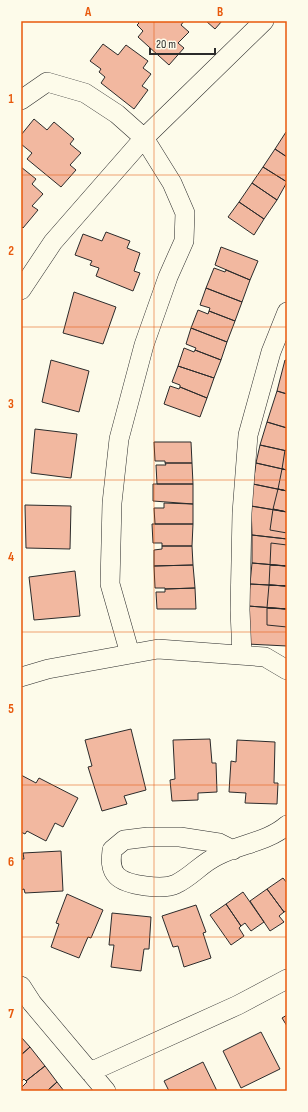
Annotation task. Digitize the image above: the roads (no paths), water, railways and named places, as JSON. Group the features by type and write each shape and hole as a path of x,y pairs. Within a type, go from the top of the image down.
{"street":[{"path":"21,290 52,242 144,138 264,21"},
{"path":"21,100 47,82 85,93 117,114 144,138 172,183 185,213 184,241 168,277 144,344 119,439 112,503 110,584 130,654"},
{"path":"242,656 240,610 242,513 248,435 271,352 287,312"},
{"path":"21,677 48,669 158,649 264,657 287,670"},
{"path":"233,850 219,843 188,838 148,837 124,840 112,850 110,864 117,876 133,884 158,887 176,884 217,856 233,850 280,832 287,825"},
{"path":"90,1072 238,1005 287,979"},
{"path":"21,986 32,1003 106,1091"}]}
